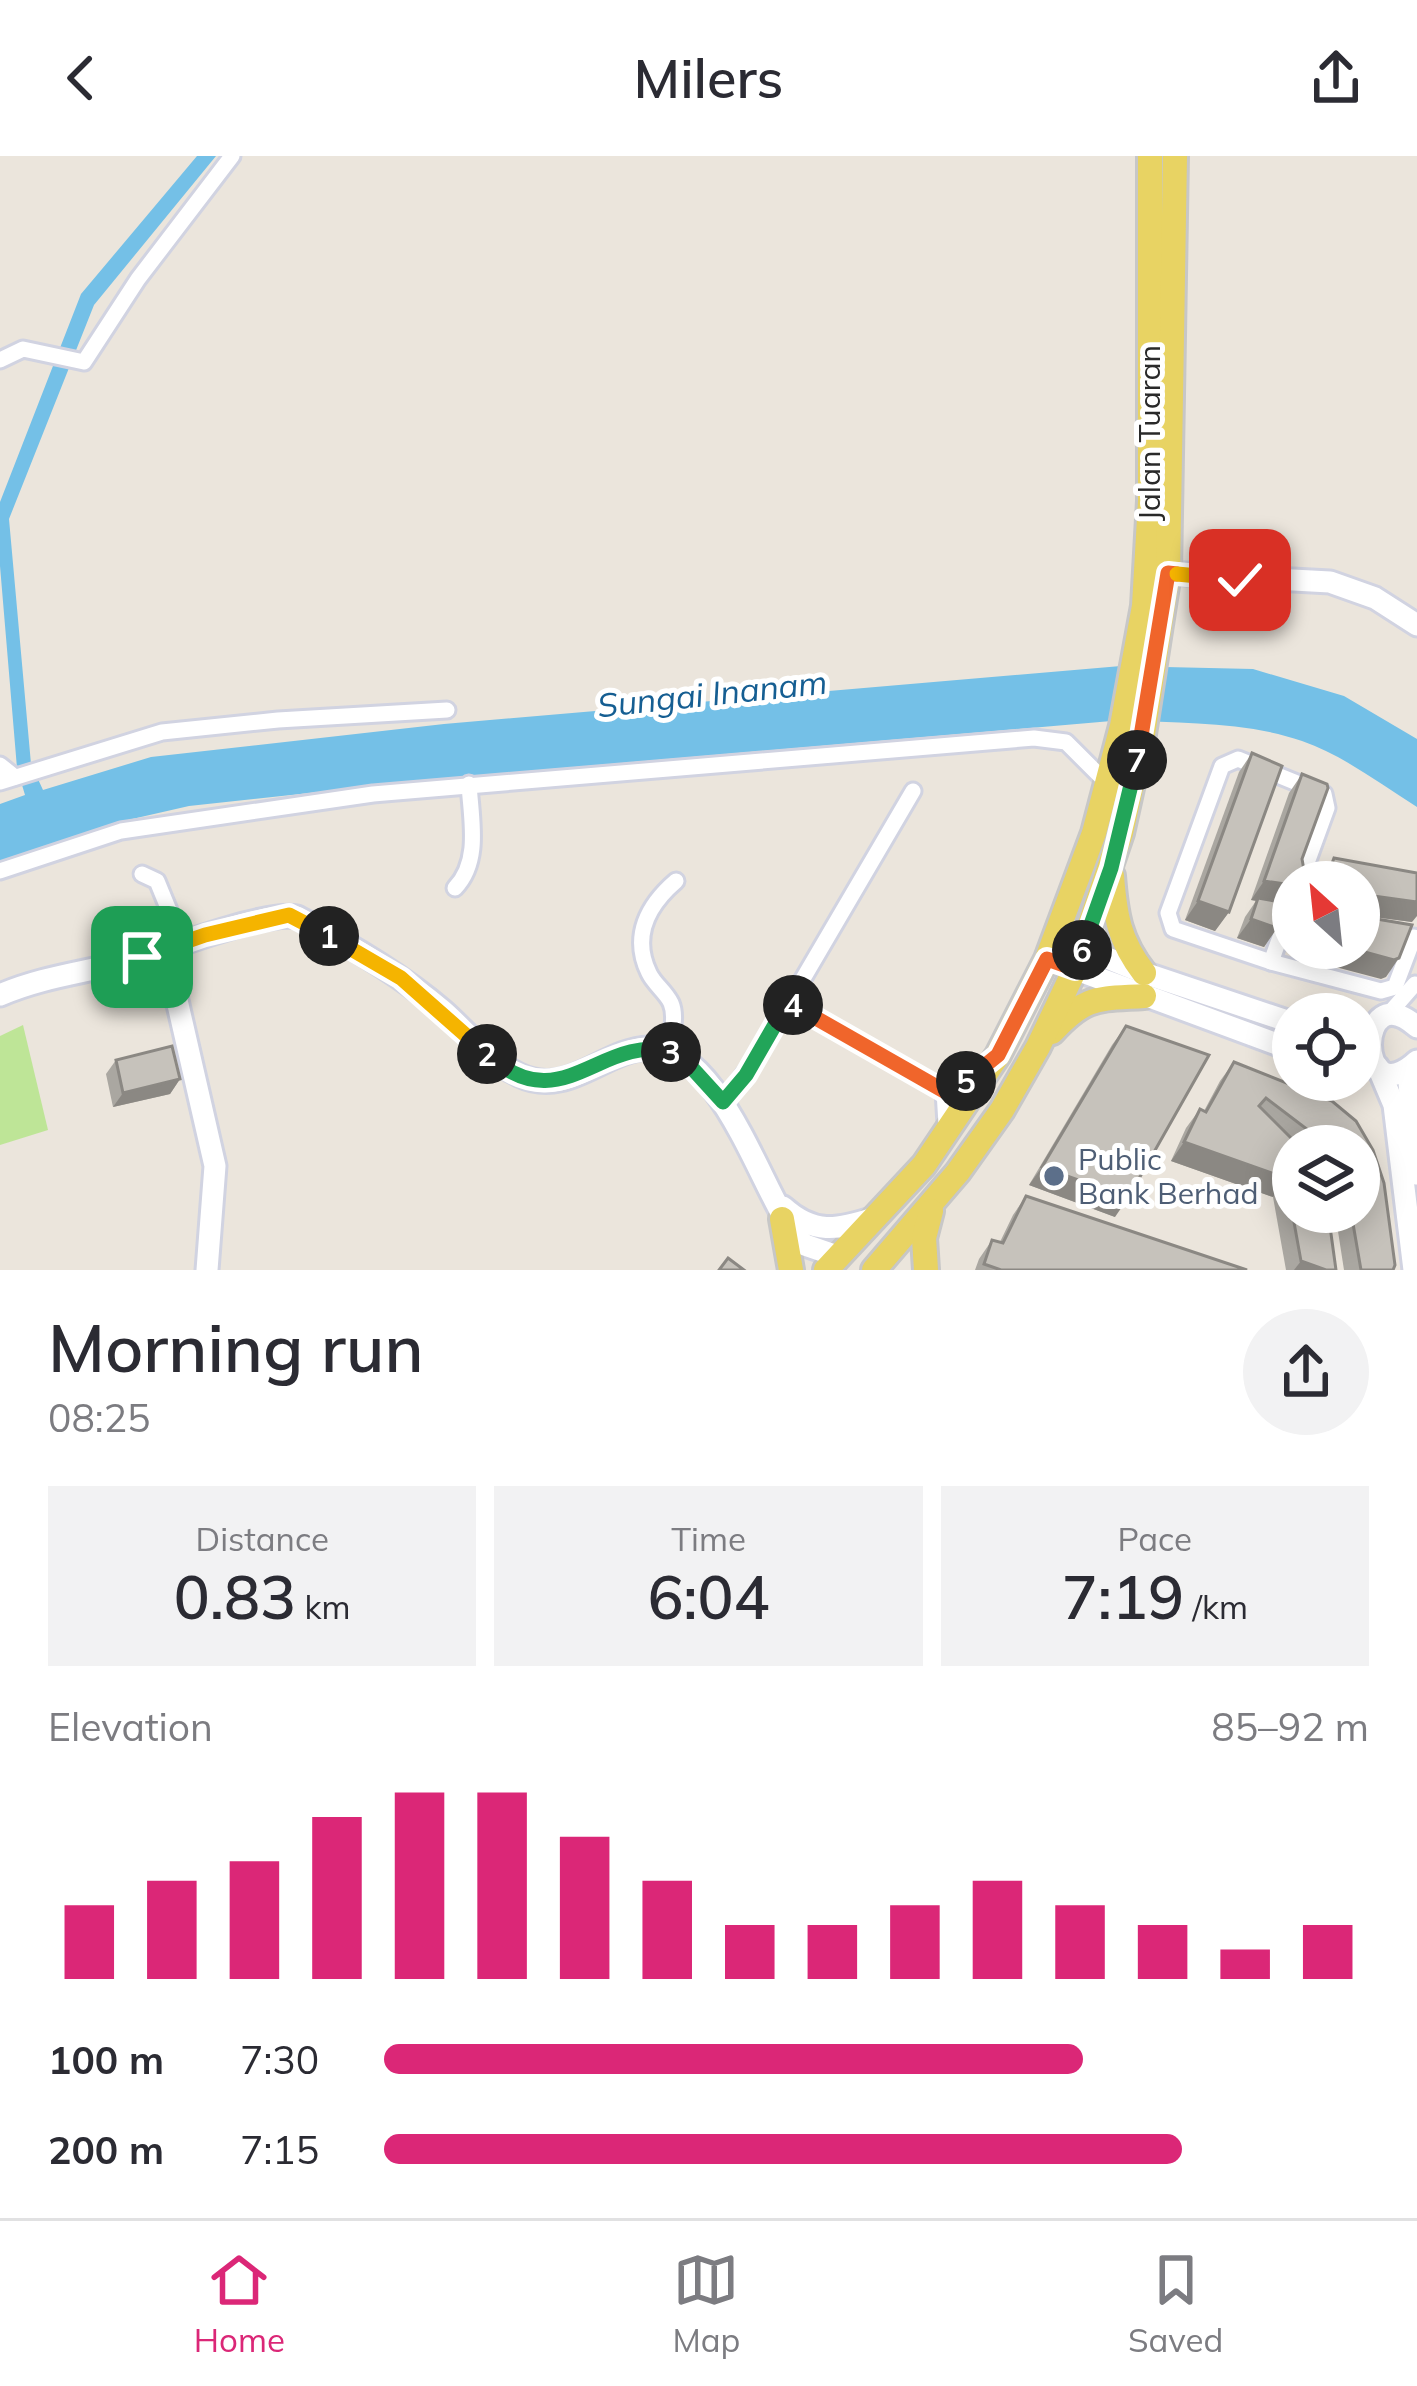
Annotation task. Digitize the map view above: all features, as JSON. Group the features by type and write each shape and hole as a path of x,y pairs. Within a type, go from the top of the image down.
{"main road":[{"name":"Jalan Tuaran","path":"1146,653 1150,156"},
{"name":"Jalan Tuaran","path":"874,1270 933,1203 1002,1110 1038,1047 1079,958 1111,868 1146,653 1168,573 1175,156"},
{"path":"1150,215 1164,206 1165,177 1175,156"},
{"name":"Jalan Tuaran","path":"831,1263 944,1138 998,1055 1052,948 1107,783 1132,730"},
{"path":"1038,1047 1084,1004 1144,985 1116,924 1111,868"},
{"path":"831,1263 890,1235 933,1203"},
{"path":"926,1270 924,1238 933,1203"},
{"path":"782,1219 791,1270"}],"street":[{"path":"0,360 23,349 84,362 138,279 232,156"},
{"path":"1168,573 1330,582 1375,598 1417,625"},
{"path":"0,765 7,779 162,733 278,720 447,710"},
{"path":"0,871 122,831 170,821 469,784 1034,738 1066,742 1107,783"},
{"path":"1308,861 1328,808 1324,794 1238,759 1222,766 1168,913 1172,928 1271,962 1381,991 1395,986 1414,937"},
{"path":"454,888 469,866 472,848 469,784"},
{"path":"723,1102 746,1075 913,790"},
{"path":"142,874 157,881 174,945 215,1166 206,1270"},
{"path":"668,1050 672,1005 649,973 644,917 655,899 676,881"},
{"path":"0,994 51,975 142,957 282,916 297,917 401,978 496,1062 526,1079 563,1081 630,1052 668,1050 723,1102 782,1219 805,1245 831,1263"},
{"path":"1052,948 1272,1041"},
{"path":"1380,1015 1416,981"},
{"path":"1380,1021 1400,1017 1414,1025 1416,981"},
{"path":"1144,985 1272,1018"},
{"path":"788,1002 944,1091"},
{"path":"944,1091 960,1085 998,1055"},
{"path":"1380,1066 1400,1072 1416,1063"},
{"path":"1416,1063 1409,1082 1417,1181"},
{"path":"1380,1080 1394,1105 1414,1270"},
{"path":"944,1091 944,1138"},
{"path":"770,1195 800,1223 819,1230 874,1218"}],"green space":[{"path":"23,1025 48,1130 0,1145 0,1036"}],"water":[{"path":"197,156 216,156 94,305 9,519 31,764 43,790 151,757 444,724 1121,666 1253,669 1344,696 1417,739 1417,807 1332,754 1302,741 1213,724 1123,720 448,778 189,806 119,822 0,861 0,804 25,795 17,768 0,566 0,502 81,294"}],"building":[{"path":"1252,753 1282,766 1229,912 1198,901"},
{"path":"1302,774 1327,784 1302,861 1272,861 1272,882 1264,881"},
{"path":"1380,866 1417,873 1417,902 1380,897"},
{"path":"1258,898 1272,900 1272,926 1251,919"},
{"path":"1380,920 1412,925 1394,960 1380,956"},
{"path":"1126,1026 1209,1055 1128,1198 1042,1167"},
{"path":"172,1046 180,1079 123,1093 116,1060"},
{"path":"1234,1062 1272,1077 1272,1101 1332,1101 1358,1125 1301,1125 1266,1098 1259,1106 1278,1125 1272,1125 1272,1173 1184,1142 1200,1109 1206,1112"},
{"path":"1380,1171 1395,1265 1393,1270 1361,1270 1355,1233 1380,1233"},
{"path":"1026,1196 1247,1270 1001,1270 984,1264 992,1240 1003,1243"},
{"path":"1296,1233 1331,1233 1336,1270 1301,1261"},
{"path":"728,1258 744,1270 719,1270"}],"place":[{"name":"Public Bank Berhad","path":"1054,1176"}],"route":[{"path":"142,957 205,935 289,915 401,978 496,1062 526,1079 563,1081 630,1052 668,1050 723,1102 746,1075 788,1002 944,1091 960,1085 998,1055 1047,959 1075,969 1121,833 1143,734 1168,573 1240,580"}],"water label":[{"name":"Sungai Inanam","path":"712,693"}]}
